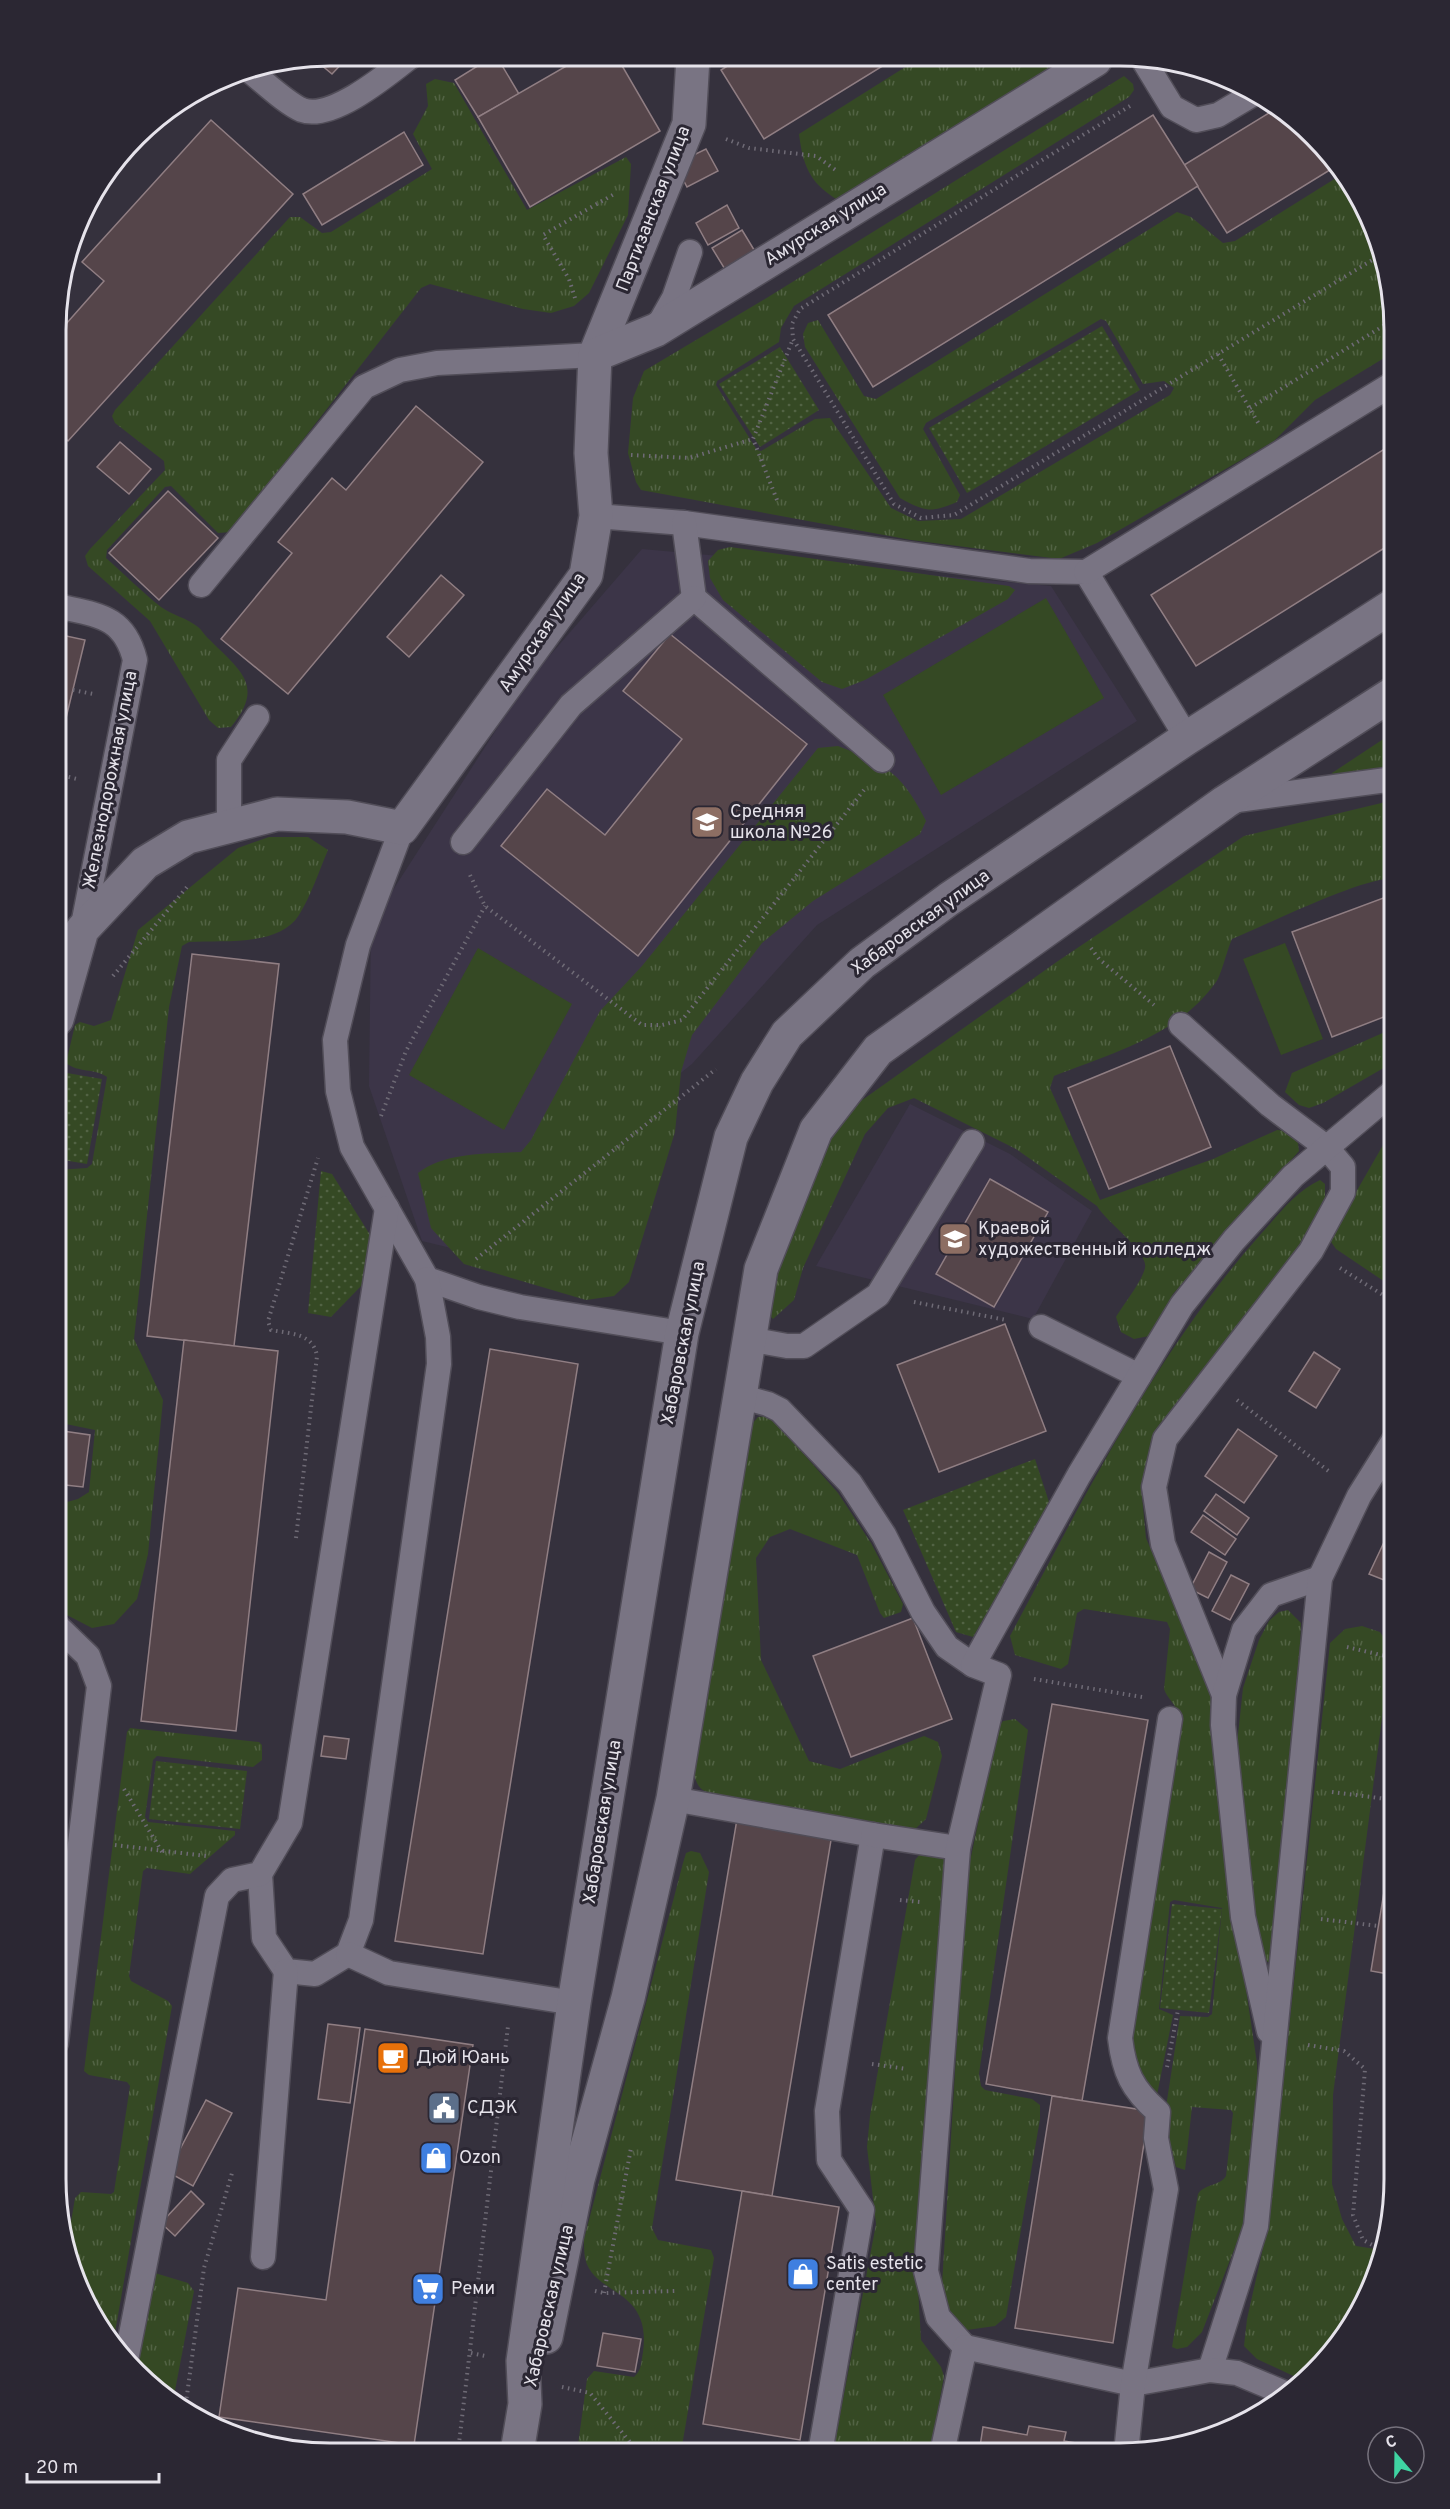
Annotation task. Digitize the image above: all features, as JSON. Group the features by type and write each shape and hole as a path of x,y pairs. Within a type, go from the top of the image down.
{"main road":[{"name":"Партизанская улица","path":"595,355 677,159 689,124 693,66"},
{"name":"Амурская улица","path":"402,828 586,575 596,516 591,453 595,355 656,330 1085,66"},
{"name":"Хабаровская улица","path":"518,2443 525,2404 523,2361 574,2003 682,1333 731,1137 757,1082 787,1035 862,963 949,900 1187,738 1384,612"},
{"name":"Хабаровская улица","path":"525,2404 536,2380 578,2180 628,1998 673,1799 761,1269 816,1130 878,1050 1225,802 1384,699"},
{"path":"66,987 82,930 145,863 189,837 277,814 346,817 402,828"}],"lane":[{"path":"257,76 302,110 315,112 335,108 396,66"},
{"path":"1148,68 1172,107 1196,120 1218,115 1246,98"},
{"path":"656,330 674,298 690,252"},
{"path":"201,585 364,387 400,370 437,363 595,355"},
{"path":"596,516 684,523 1029,571 1086,572 1384,390"},
{"path":"684,523 694,598 882,759"},
{"path":"1086,572 1187,738"},
{"path":"463,842 571,705 694,598"},
{"name":"Железнодорожная улица","path":"66,608 104,617 116,624 131,645 135,660 82,930"},
{"path":"229,825 229,760 257,717"},
{"path":"1225,802 1384,780"},
{"path":"286,1971 315,1974 348,1954 361,1920 439,1364 436,1281 387,1208 352,1147 338,1091 335,1040 358,945 402,828"},
{"path":"1181,1025 1270,1105 1326,1147 1343,1167 1343,1192 1311,1251 1165,1438 1154,1486 1162,1544 1224,1695"},
{"path":"973,1665 1079,1475 1182,1305 1234,1240 1293,1176 1384,1098"},
{"path":"748,1339 787,1346 804,1346 878,1296 972,1142"},
{"path":"263,2257 286,1971 264,1938 260,1874 290,1824 387,1208"},
{"path":"436,1281 479,1297 520,1307 682,1333"},
{"path":"1041,1327 1139,1376"},
{"path":"739,1396 768,1404 780,1410 850,1483 884,1535 929,1621 947,1647 973,1665 999,1675 958,1848 926,2271 938,2317 965,2347 1132,2384 1210,2370 1237,2373 1279,2391"},
{"path":"1210,2370 1256,2226 1320,1578 1359,1497 1384,1456"},
{"path":"1274,2052 1243,1917 1223,1725 1224,1695 1244,1630 1271,1595 1320,1578"},
{"path":"66,1635 88,1656 99,1686 66,1961"},
{"path":"1127,2443 1132,2384 1166,2189 1156,2138 1158,2112 1140,2096 1123,2066 1120,2038 1170,1719"},
{"path":"673,1799 958,1848"},
{"path":"822,2443 862,2210 829,2160 827,2111 873,1835"},
{"path":"128,2350 217,1896 232,1880 260,1874"},
{"path":"348,1954 389,1974 574,2003"},
{"path":"944,2443 965,2347"}],"path":[{"path":"792,538 753,439 793,339 792,324 800,309 1160,88"},
{"path":"689,124 749,148 816,156 834,167 859,204"},
{"path":"569,279 543,235 677,159"},
{"path":"793,339 894,504 921,518 954,515 1374,259"},
{"path":"1250,408 1384,326"},
{"path":"1218,354 1276,454"},
{"path":"591,453 689,458 753,439"},
{"path":"463,842 472,883 485,906 642,1025 662,1025 682,1020 881,769 882,759"},
{"path":"108,981 189,884"},
{"path":"352,1147 379,1121 406,1051 485,906"},
{"path":"1099,959 1138,993"},
{"path":"436,1281 716,1069"},
{"path":"296,1542 317,1356 315,1345 307,1337 271,1330 268,1321 338,1091"},
{"path":"1349,1274 1384,1295"},
{"path":"878,1296 1041,1327"},
{"path":"1259,1415 1315,1459"},
{"path":"1315,1640 1384,1656"},
{"path":"1053,1682 1162,1701 1170,1719"},
{"path":"93,1740 162,1852"},
{"path":"1300,1788 1384,1799"},
{"path":"138,1849 194,1855"},
{"path":"1288,1915 1378,1926"},
{"path":"1158,2112 1178,2010"},
{"path":"459,2443 508,2019"},
{"path":"1344,2051 1365,2069 1353,2215 1363,2240 1375,2247"},
{"path":"186,2401 204,2268 225,2192"},
{"path":"633,2293 675,2291"},
{"path":"590,2393 631,2443"}],"shaded area":[{"name":"Средняя школа №26","path":"642,549 1051,586 1137,721 817,925 692,1064 459,1250 422,1241 369,1086 371,924 527,682"},
{"name":"Краевой художественный колледж","path":"910,1104 1010,1154 1092,1211 1033,1319 816,1266"}],"green space":[{"path":"907,66 1056,66 850,194 836,199 819,186 809,172 805,164 799,134"},
{"path":"1124,76 1133,84 1134,90 1129,97 794,306 781,328 779,342 717,381 716,385 757,450 761,451 815,419 830,418 891,508 918,521 961,519 1170,395 1174,388 1164,381 1143,384 1106,321 1101,319 926,423 923,429 960,495 957,502 948,506 934,509 922,508 900,498 805,347 803,334 808,323 818,320 864,396 876,399 1177,212 1191,217 1223,243 1235,241 1336,178 1357,213 1375,261 1382,295 1384,358 1315,400 1274,441 1097,543 1059,559 911,540 641,490 636,482 628,453 633,398 644,371 765,299"},
{"path":"435,79 454,83 527,210 626,157 631,164 628,215 589,293 574,306 551,313 523,309 430,284 421,288 231,532 218,533 171,486 165,487 107,550 106,558 140,589 161,607 199,628 239,670 247,689 247,700 231,727 218,728 209,720 150,621 88,566 85,556 90,549 165,470 164,461 115,423 112,416 290,217 300,217 322,233 331,232 432,169 413,134 428,106 426,84"},
{"path":"1102,326 1140,390 967,493 929,428"},
{"path":"780,347 819,410 760,447 719,384"},
{"path":"730,547 1009,586 1015,590 1008,599 865,680 842,689 822,682 723,600 710,578 708,561 718,550"},
{"path":"1046,598 1104,698 941,795 883,695"},
{"path":"1384,739 1384,767 1334,779 1332,773"},
{"path":"838,746 869,759 892,773 909,792 926,821 920,834 813,901 762,943 692,1035 681,1072 675,1132 629,1282 614,1296 586,1300 464,1264 431,1228 418,1173 441,1161 467,1155 521,1152 531,1140 600,1011 642,966 818,748"},
{"path":"1384,802 1384,880 1339,893 1232,939 1216,982 1201,1001 1183,1016 1142,1041 1054,1076 1050,1088 1100,1200 1213,1159 1277,1130 1288,1131 1298,1143 1299,1151 1173,1294 1149,1336 1134,1339 1121,1332 1116,1317 1140,1279 1145,1268 1144,1261 1134,1246 1097,1206 1016,1149 914,1098 888,1108 865,1134 803,1268 794,1300 773,1319 765,1310 803,1178 858,1103 1058,961 1244,836"},
{"path":"269,837 308,837 328,850 303,908 290,925 278,932 249,940 189,942 182,946 169,1007 134,1339 163,1400 148,1554 137,1599 114,1624 92,1628 66,1615 66,1502 78,1499 89,1492 95,1430 66,1424 66,1169 87,1168 92,1164 107,1077 66,1063 75,1025 80,1022 94,1026 111,1020 138,930 238,848"},
{"path":"1285,943 1323,1039 1281,1055 1243,959"},
{"path":"478,948 572,1004 504,1130 409,1075"},
{"path":"1384,1032 1384,1068 1323,1103 1309,1108 1299,1105 1285,1092 1292,1073"},
{"path":"67,1073 102,1079 87,1164 66,1160"},
{"path":"1384,1143 1384,1281 1336,1249 1329,1239"},
{"path":"321,1171 332,1174 372,1238 363,1284 331,1317 308,1313"},
{"path":"1320,1180 1325,1184 1325,1197 1298,1249 1156,1432 1141,1486 1146,1538 1212,1692 1235,1916 1257,2063 1258,2093 1246,2219 1202,2332 1187,2347 1177,2349 1172,2347 1198,2194 1204,2188 1220,2182 1226,2176 1233,2113 1231,2110 1192,2107 1185,2170 1176,2167 1164,2120 1180,2016 1208,2017 1212,2014 1222,1908 1174,1900 1170,1902 1159,2009 1173,2015 1157,2095 1153,2096 1136,2068 1132,2031 1178,1713 1164,1689 1170,1629 1167,1622 1084,1609 1077,1613 1068,1664 1061,1669 1015,1655 1010,1636 1094,1479 1187,1328 1222,1280 1260,1235 1295,1197"},
{"path":"758,1417 771,1417 838,1493 871,1543 903,1604 901,1612 884,1618 857,1555 790,1529 770,1537 756,1558 761,1660 809,1761 840,1769 924,1736 938,1742 942,1756 926,1819 914,1830 898,1832 711,1794 696,1782 694,1774 715,1619 751,1425"},
{"path":"1035,1459 1050,1505 973,1637 956,1632 903,1510"},
{"path":"1288,1610 1301,1623 1300,1644 1270,1963 1266,1961 1253,1912 1237,1744 1243,1688 1259,1640 1269,1621 1279,1612"},
{"path":"1362,1626 1380,1632 1384,1638 1384,1703 1333,2095 1332,2184 1342,2219 1356,2246 1375,2249 1357,2296 1340,2326 1319,2353 1295,2377 1257,2359 1244,2346 1247,2319 1268,2226 1330,1643 1345,1629"},
{"path":"1015,1719 1028,1730 979,2074 981,2086 985,2090 1032,2099 1040,2105 1040,2119 1006,2317 995,2326 967,2330 954,2322 941,2301 967,1876 998,1728 1003,1721"},
{"path":"130,1728 259,1742 262,1745 262,1760 253,1767 157,1756 153,1760 145,1817 148,1822 235,1831 235,1835 190,1874 147,1868 143,1871 129,1976 131,1981 168,2001 172,2006 115,2333 86,2280 70,2227 75,2198 81,2192 111,2194 114,2192 130,2086 127,2082 89,2075 84,2071 127,1732"},
{"path":"156,1761 247,1771 240,1829 149,1819"},
{"path":"691,1851 700,1853 709,1872 652,2228 658,2240 711,2250 714,2258 683,2443 578,2443 587,2379 594,2371 634,2377 638,2372 643,2352 643,2331 639,2315 631,2304 599,2280 590,2270 585,2258 584,2239 686,1853"},
{"path":"920,1854 945,1858 949,1865 917,2270 921,2340 941,2367 944,2376 932,2443 835,2443 876,2224 867,2147 870,2116 915,1860"},
{"path":"1172,1904 1222,1909 1209,2013 1160,2008"},
{"path":"155,2273 188,2283 194,2291 175,2393 135,2358"}],"building":[{"path":"323,66 340,66 332,74"},
{"path":"478,66 502,66 519,94 478,117 455,80"},
{"path":"566,66 622,66 660,131 530,207 478,117"},
{"path":"727,66 883,66 764,139 721,70"},
{"path":"1270,112 1307,143 1330,170 1227,233 1184,165"},
{"path":"1153,115 1198,186 873,387 828,315"},
{"path":"211,120 293,194 68,441 66,439 66,324 104,281 82,262"},
{"path":"404,132 423,165 322,225 303,194"},
{"path":"706,149 718,171 687,187 675,164"},
{"path":"727,205 739,228 708,245 696,223"},
{"path":"742,230 756,253 726,271 712,248"},
{"path":"416,406 483,462 288,694 221,639 292,553 278,542 332,478 346,490"},
{"path":"120,442 151,469 129,494 97,467"},
{"path":"1384,449 1384,548 1196,666 1151,595"},
{"path":"168,491 218,538 159,600 109,553"},
{"path":"441,575 464,595 409,657 387,637"},
{"path":"670,634 807,744 638,956 501,846 547,789 605,835 682,739 623,691"},
{"path":"66,636 85,640 66,718"},
{"path":"1384,898 1384,1017 1332,1037 1292,932"},
{"path":"192,954 279,964 234,1346 147,1336"},
{"path":"1170,1046 1211,1147 1109,1189 1068,1088"},
{"path":"990,1179 1048,1212 994,1307 936,1274"},
{"path":"1005,1324 1046,1431 939,1472 897,1365"},
{"path":"184,1340 278,1351 236,1731 141,1721"},
{"path":"490,1349 578,1364 483,1954 395,1941"},
{"path":"1314,1352 1340,1369 1316,1408 1289,1391"},
{"path":"1238,1429 1277,1456 1244,1503 1205,1476"},
{"path":"66,1431 90,1435 83,1487 66,1485"},
{"path":"1216,1494 1249,1518 1237,1535 1204,1511"},
{"path":"1203,1515 1236,1539 1225,1555 1191,1532"},
{"path":"1384,1542 1384,1580 1369,1574"},
{"path":"1209,1552 1227,1562 1208,1598 1190,1589"},
{"path":"1231,1575 1249,1584 1230,1620 1212,1611"},
{"path":"913,1618 952,1719 851,1757 813,1656"},
{"path":"1052,1704 1148,1720 1082,2101 986,2084"},
{"path":"324,1736 349,1739 346,1759 321,1756"},
{"path":"737,1819 832,1834 772,2196 676,2180"},
{"path":"1384,1892 1384,1973 1371,1971"},
{"path":"328,2024 360,2028 350,2103 318,2099"},
{"path":"365,2029 473,2045 414,2443 400,2443 219,2417 238,2288 326,2300"},
{"path":"1052,2096 1149,2111 1113,2343 1015,2328"},
{"path":"206,2100 232,2113 193,2186 168,2172"},
{"path":"191,2191 204,2204 175,2236 161,2223"},
{"path":"742,2191 839,2207 800,2440 703,2424"},
{"path":"603,2333 641,2339 635,2372 597,2366"},
{"path":"1029,2426 1066,2432 1064,2441 1076,2443 981,2443 983,2427 1027,2435"}],"place":[{"name":"Средняя школа №26","path":"707,822"},
{"name":"Краевой художественный колледж","path":"955,1239"},
{"name":"Дюй Юань","path":"393,2058"},
{"name":"СДЭК","path":"444,2108"},
{"name":"Ozon","path":"436,2158"},
{"name":"Satis estetic center","path":"803,2274"},
{"name":"Реми","path":"428,2289"}]}
